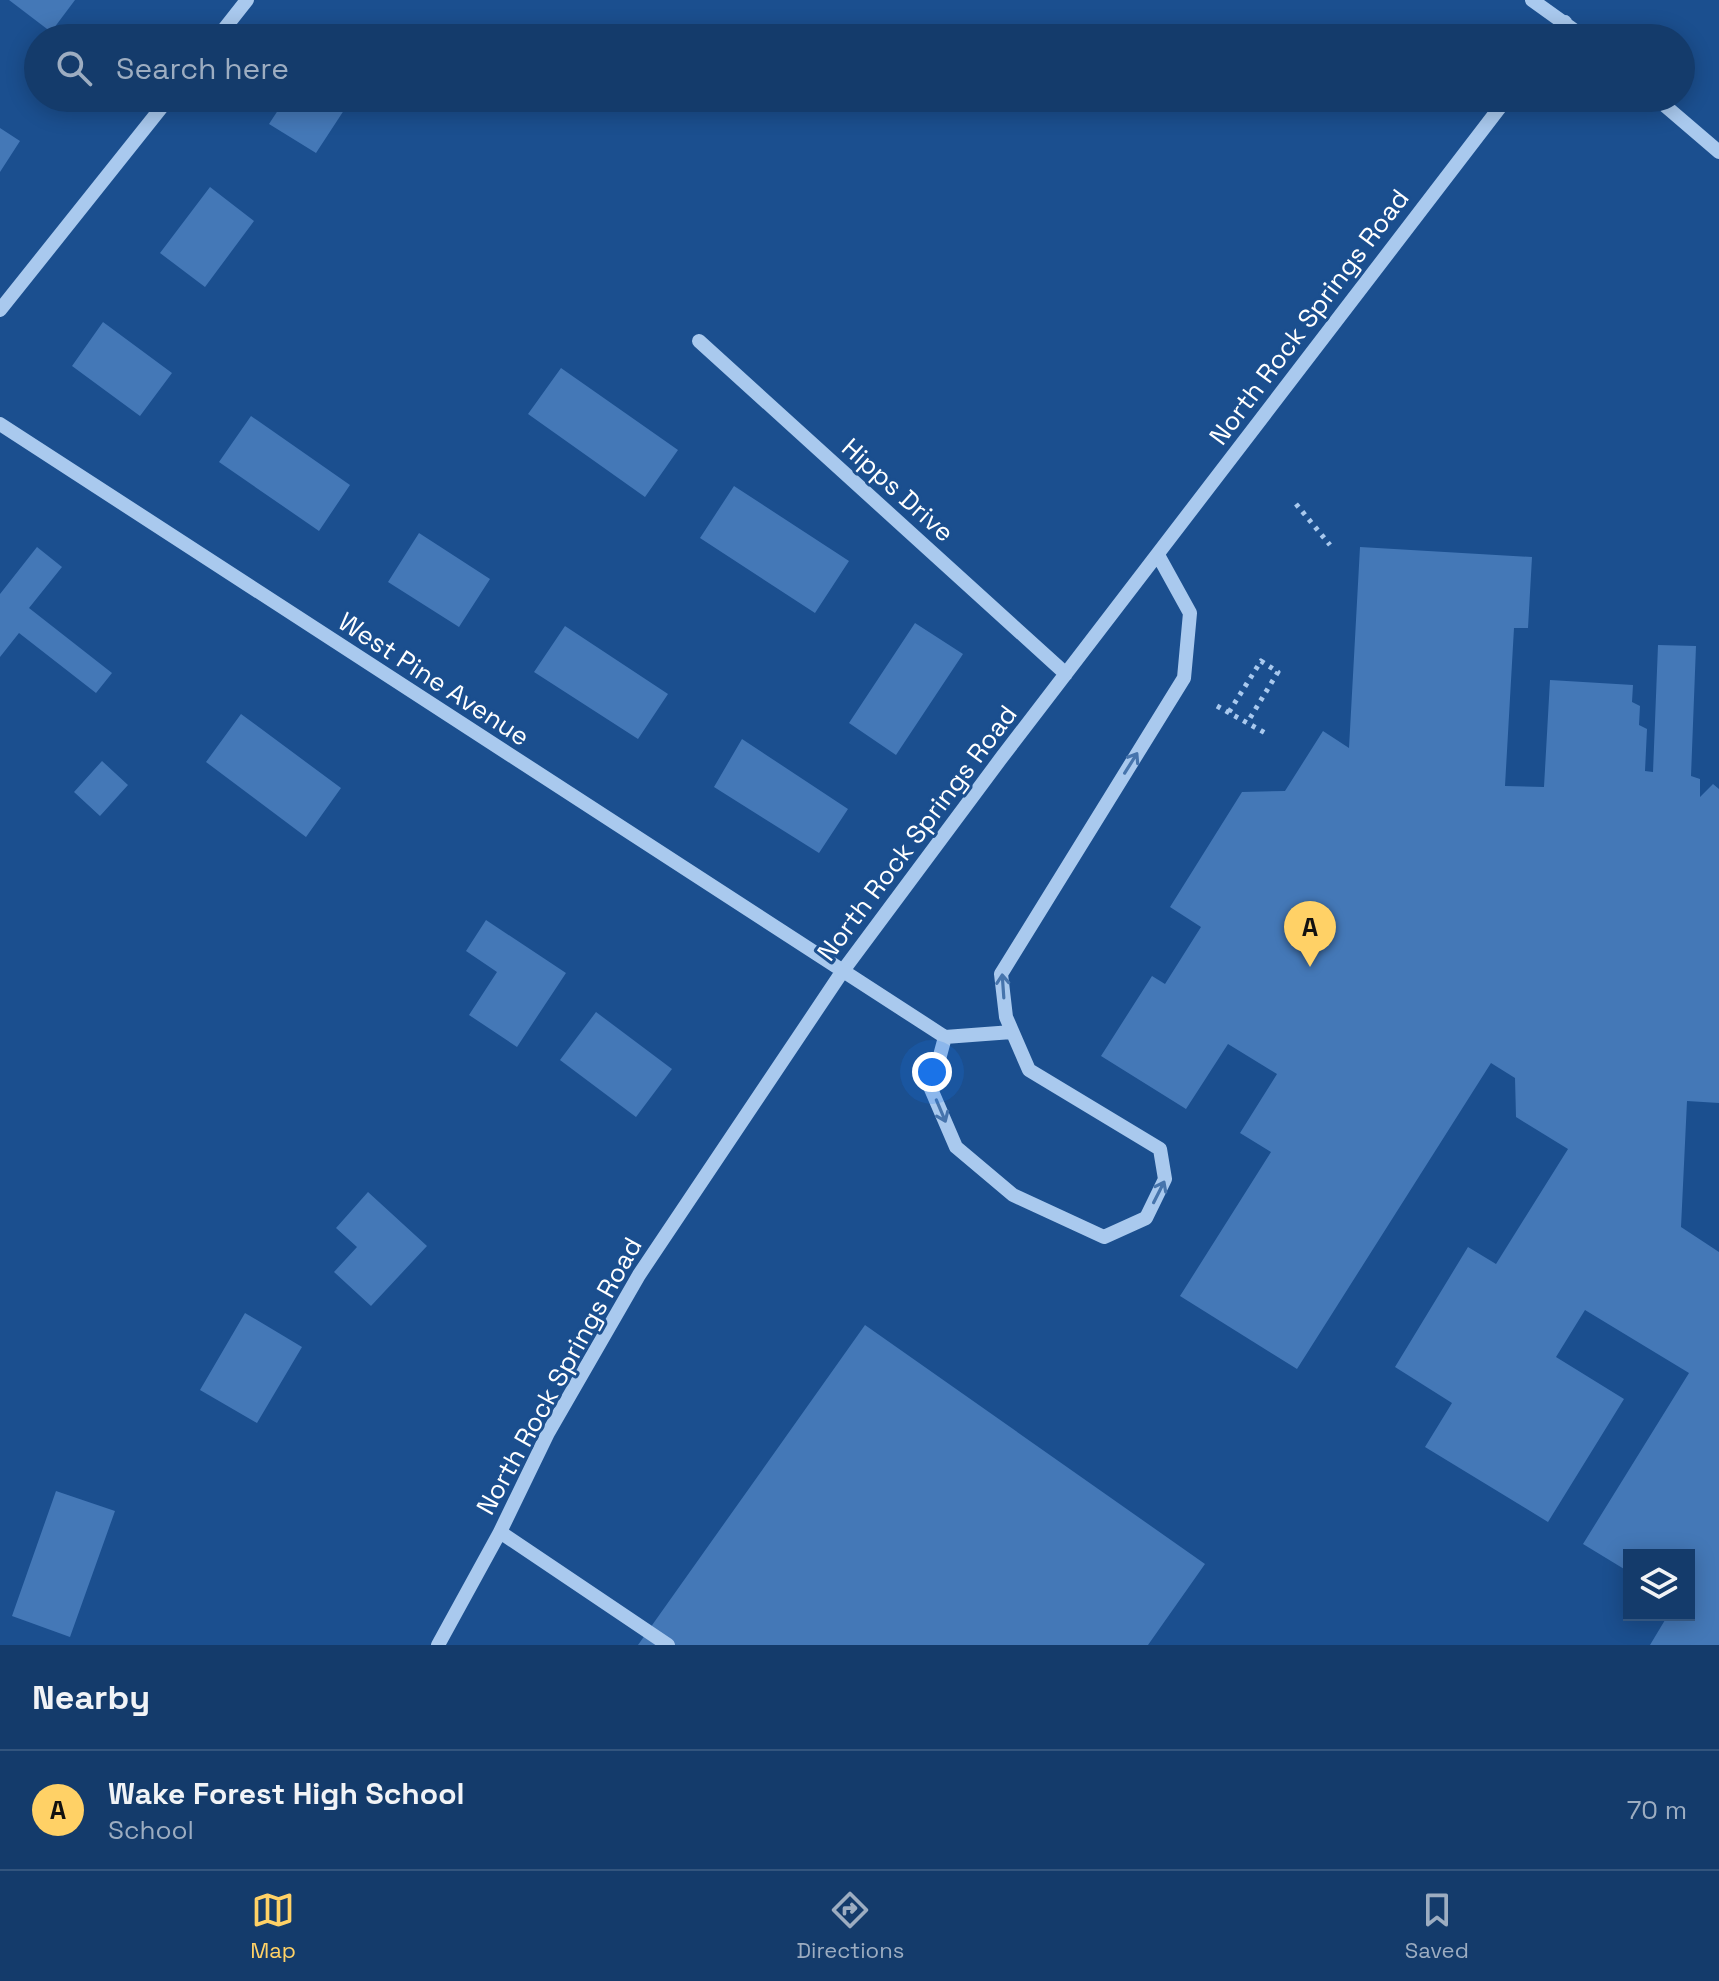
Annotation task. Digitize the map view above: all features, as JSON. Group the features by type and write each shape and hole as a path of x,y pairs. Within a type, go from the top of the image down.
{"street":[{"path":"228,24 247,0"},
{"path":"1532,0 1568,24"},
{"path":"0,310 158,112"},
{"name":"North Rock Springs Road","path":"438,1645 500,1532 548,1433 639,1275 842,972 1496,112"},
{"path":"1672,112 1719,152"},
{"name":"Hipps Drive","path":"699,341 1066,674"},
{"name":"West Pine Avenue","path":"0,424 945,1037"},
{"path":"1012,1032 945,1037 931,1089 956,1147 1013,1195 1104,1237 1146,1218 1165,1179 1160,1149 1029,1070 1006,1017 1001,974 1184,678 1190,613 1158,555"},
{"path":"500,1532 668,1645"}],"path":[{"path":"1296,504 1330,545"},
{"path":"1229,712 1261,661 1278,672 1247,723"},
{"path":"1217,706 1267,734"}],"building":[{"path":"9,0 75,0 57,24 40,24"},
{"path":"277,112 343,112 316,153 269,124"},
{"path":"0,128 20,141 0,172"},
{"path":"210,187 254,221 205,287 160,253"},
{"path":"103,322 172,373 140,416 72,366"},
{"path":"561,368 678,450 645,497 528,414"},
{"path":"251,416 350,485 319,531 219,462"},
{"path":"734,486 849,561 815,613 700,538"},
{"path":"419,533 490,579 459,627 388,582"},
{"path":"37,547 62,567 29,608 112,673 96,693 19,633 0,657 0,594"},
{"path":"1360,547 1532,557 1528,628 1514,628 1505,786 1544,787 1550,680 1633,685 1632,702 1640,706 1639,725 1647,729 1645,771 1653,772 1658,645 1696,646 1691,776 1700,779 1700,797 1713,784 1719,789 1719,1103 1687,1101 1681,1227 1719,1252 1719,1645 1650,1645 1664,1621 1695,1621 1695,1549 1623,1549 1623,1568 1583,1544 1689,1373 1585,1310 1556,1357 1624,1399 1548,1522 1425,1447 1452,1403 1395,1367 1468,1247 1496,1264 1568,1149 1516,1117 1515,1078 1491,1063 1297,1369 1180,1296 1271,1152 1240,1133 1277,1074 1228,1044 1186,1109 1101,1056 1152,976 1165,984 1201,927 1170,907 1242,792 1285,791 1323,731 1349,748"},
{"path":"915,623 963,654 896,755 849,723"},
{"path":"565,626 668,694 638,739 534,672"},
{"path":"241,714 341,788 306,837 206,762"},
{"path":"742,739 848,809 819,853 714,787"},
{"path":"102,761 128,785 100,816 74,792"},
{"path":"486,920 566,973 517,1047 469,1015 497,972 466,951"},
{"path":"596,1012 672,1069 636,1117 560,1060"},
{"path":"368,1192 427,1246 371,1306 334,1272 357,1247 336,1228"},
{"path":"245,1313 302,1347 257,1423 200,1390"},
{"path":"865,1325 1205,1564 1148,1645 638,1645"},
{"path":"56,1491 115,1511 70,1637 12,1616"}],"place":[{"name":"Wake Forest High School","path":"1310,967"}]}
